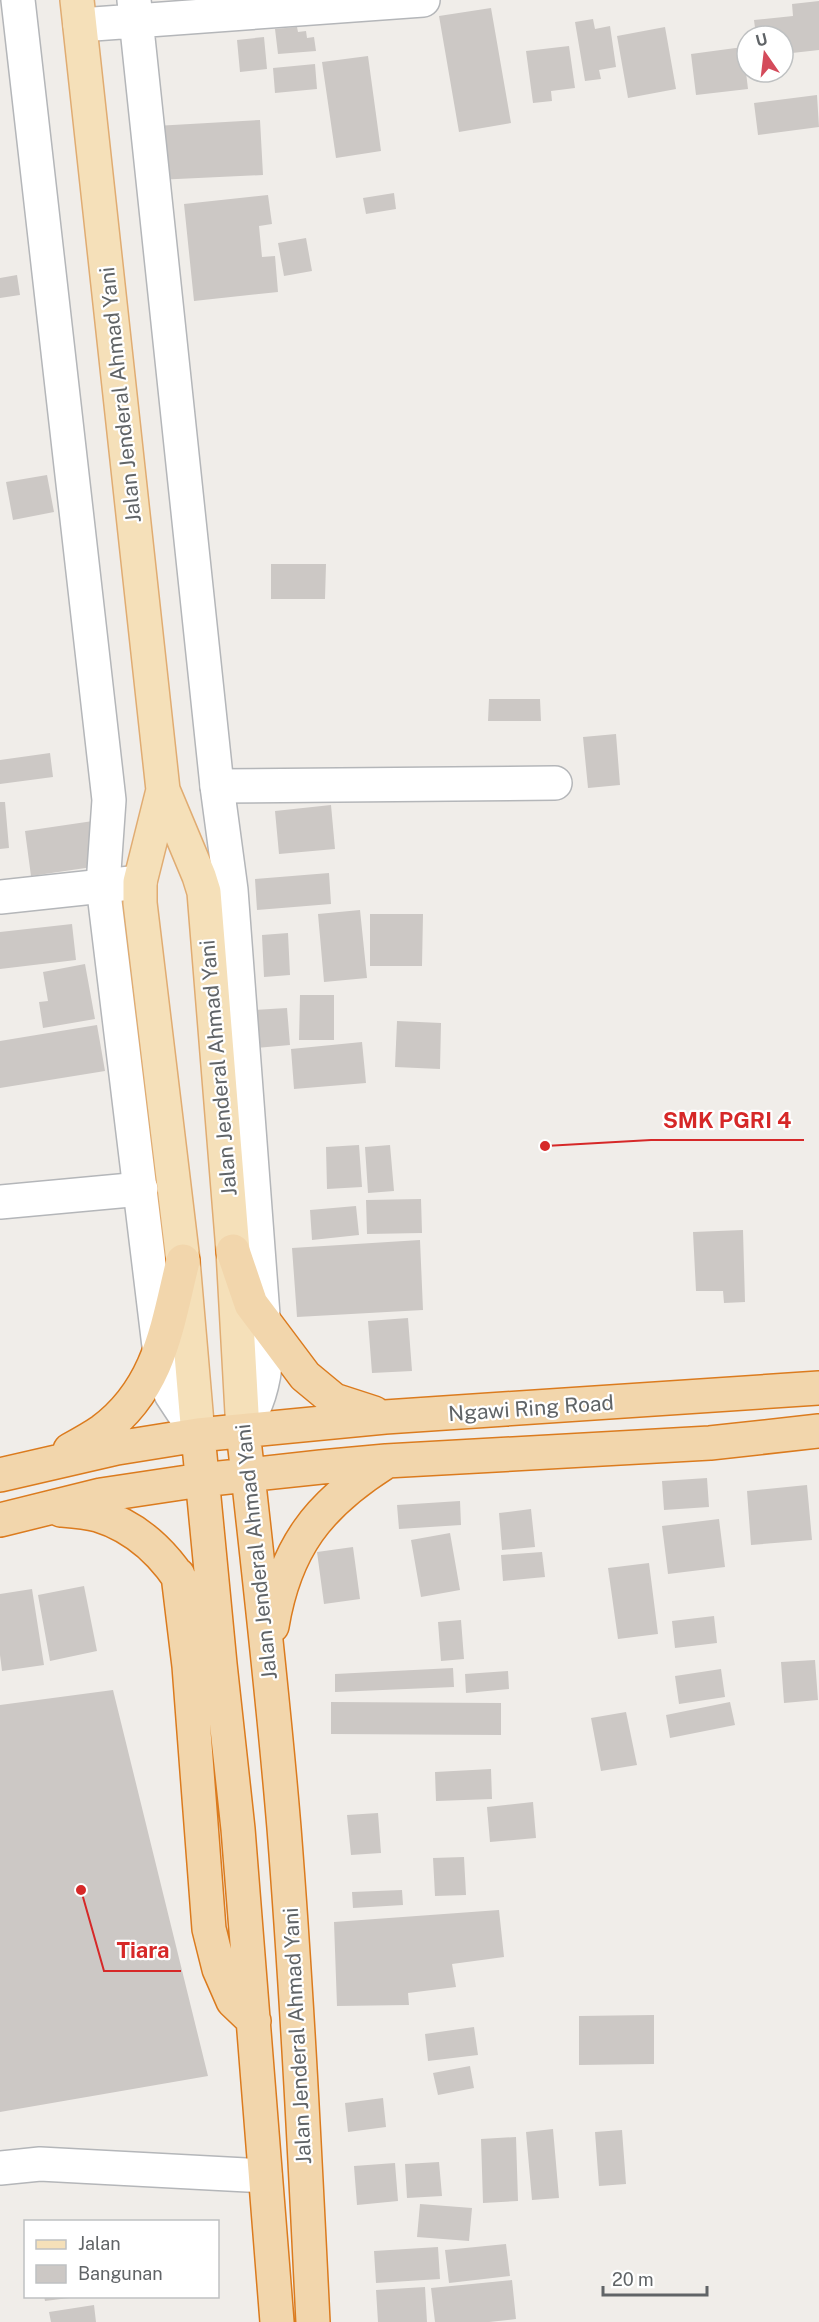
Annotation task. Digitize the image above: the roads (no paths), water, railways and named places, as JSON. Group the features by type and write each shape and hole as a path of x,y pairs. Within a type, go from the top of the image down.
{"highway":[{"path":"233,1251 247,1296 264,1323 305,1377 334,1400 385,1417"},
{"path":"45,1464 102,1431 128,1407 152,1372 160,1352 183,1261"},
{"name":"Ngawi Ring Road","path":"198,1435 385,1417 819,1388"},
{"name":"Jalan Jenderal Ahmad Yani","path":"243,1431 280,1776 297,2007 313,2322"},
{"name":"Ngawi Ring Road","path":"201,1480 386,1461 710,1443 819,1431"},
{"path":"0,1475 117,1448 198,1435"},
{"name":"Jalan Jenderal Ahmad Yani","path":"198,1435 238,1829 278,2322"},
{"path":"267,1661 275,1608 293,1555 317,1516 356,1481 386,1461"},
{"path":"0,1520 101,1495 201,1480"},
{"path":"53,1508 98,1515 128,1527 153,1545 178,1575 197,1606 220,1664"},
{"path":"178,1575 189,1666 209,1929 219,1969 233,2001 254,2021"}],"main road":[{"name":"Jalan Jenderal Ahmad Yani","path":"79,12 164,790 204,892 233,1251 243,1431"},
{"name":"Jalan Jenderal Ahmad Yani","path":"164,790 140,882 140,903 183,1261 198,1435"}],"street":[{"path":"18,0 109,800 103,885 162,1371 171,1394 198,1435"},
{"path":"79,12 423,0"},
{"path":"135,10 217,786 231,890 264,1323 266,1355 264,1382 256,1407 243,1431"},
{"path":"217,786 555,783"},
{"path":"0,897 140,882"},
{"path":"0,1202 141,1189"},
{"path":"0,2168 40,2164 265,2176"}],"place":[{"name":"SMK PGRI 4","path":"545,1146"},
{"name":"Tiara","path":"81,1890"}]}
